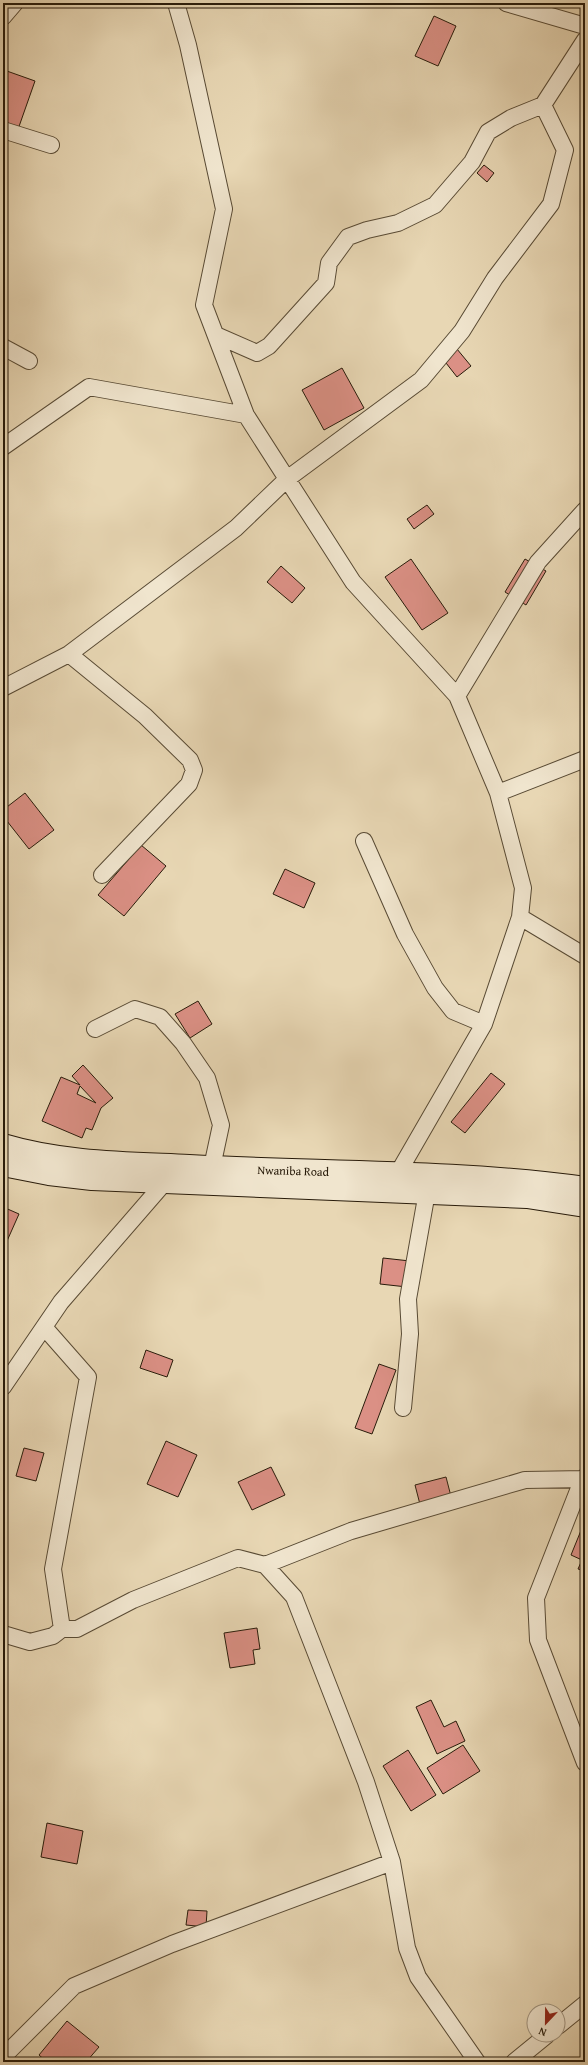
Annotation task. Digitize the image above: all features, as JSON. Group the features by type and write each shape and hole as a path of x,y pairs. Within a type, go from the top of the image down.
{"main road":[{"name":"Nwaniba Road","path":"5,1148 63,1158 90,1160 212,1167 398,1173 494,1179 585,1188"},
{"path":"5,1148 49,1174 92,1179 527,1197 585,1206"}],"street":[{"path":"3,17 15,3"},
{"path":"176,3 188,45 224,209 204,305 246,416 353,582 457,696 498,793 523,888 520,918 484,1024 398,1173"},
{"path":"506,3 585,26"},
{"path":"216,335 258,353 270,346 326,283 329,263 348,237 367,230 398,223 435,205 472,162 488,132 511,118 543,105 585,40"},
{"path":"3,688 69,654 236,528 287,479 421,380 462,331 495,278 551,204 565,150 543,105"},
{"path":"3,130 51,145"},
{"path":"3,347 29,361"},
{"path":"3,447 89,387 246,416"},
{"path":"457,696 538,562 585,510"},
{"path":"69,654 145,716 190,760 194,770 189,784 102,875"},
{"path":"498,793 585,759"},
{"path":"364,841 405,934 435,988 454,1011 484,1024"},
{"path":"520,918 585,956"},
{"path":"95,1029 135,1009 160,1017 183,1043 207,1078 221,1125 212,1167"},
{"path":"3,1387 61,1302 165,1182"},
{"path":"403,1408 410,1334 408,1299 427,1192"},
{"path":"44,1327 88,1377 53,1569 62,1629"},
{"path":"266,1565 352,1531 525,1480 584,1478 536,1598 538,1640 585,1763"},
{"path":"3,1634 30,1642 53,1636 62,1629 77,1629 132,1600 238,1558 266,1565 294,1597 366,1782 392,1862 407,1948 418,1977 477,2062"},
{"path":"3,2057 74,1986 172,1944 392,1862"},
{"path":"566,2019 585,2004"},
{"path":"514,2062 537,2043"}],"building":[{"path":"434,16 456,26 438,66 415,56"},
{"path":"4,70 35,81 16,135 3,130"},
{"path":"484,165 494,173 487,182 477,173"},
{"path":"583,330 585,330 585,357"},
{"path":"452,343 471,366 457,377 439,354"},
{"path":"342,368 364,408 324,430 302,390"},
{"path":"427,505 434,514 414,529 407,519"},
{"path":"411,559 448,613 422,630 385,577"},
{"path":"525,559 546,571 526,605 505,592"},
{"path":"281,566 305,588 292,603 267,582"},
{"path":"25,793 54,830 29,849 3,816 3,810"},
{"path":"141,845 166,866 124,916 98,895"},
{"path":"285,869 315,883 304,908 273,894"},
{"path":"198,1001 212,1024 190,1038 175,1014"},
{"path":"83,1065 113,1098 101,1108 92,1130 86,1128 82,1138 42,1121 61,1077 80,1085 72,1076","holes":["80,1086 96,1103 77,1094"]},
{"path":"491,1073 505,1084 465,1133 451,1122"},
{"path":"3,1207 19,1214 3,1250"},
{"path":"383,1258 410,1261 407,1287 380,1284"},
{"path":"146,1350 173,1360 167,1377 140,1368"},
{"path":"379,1364 396,1370 372,1434 355,1428"},
{"path":"166,1441 197,1455 178,1497 147,1484"},
{"path":"24,1448 44,1453 36,1481 16,1476"},
{"path":"271,1467 285,1495 252,1510 238,1482"},
{"path":"446,1477 454,1508 423,1516 415,1485"},
{"path":"582,1528 585,1529 585,1571 578,1569 582,1560 571,1555"},
{"path":"257,1628 260,1649 253,1650 255,1664 230,1668 224,1633"},
{"path":"431,1700 444,1727 456,1721 465,1741 437,1754 416,1707"},
{"path":"463,1745 480,1771 443,1794 427,1768"},
{"path":"408,1750 436,1795 411,1811 383,1766"},
{"path":"47,1823 83,1831 77,1864 41,1857"},
{"path":"188,1910 207,1911 206,1927 186,1925"},
{"path":"67,2021 99,2047 86,2062 47,2062 39,2055"}]}
